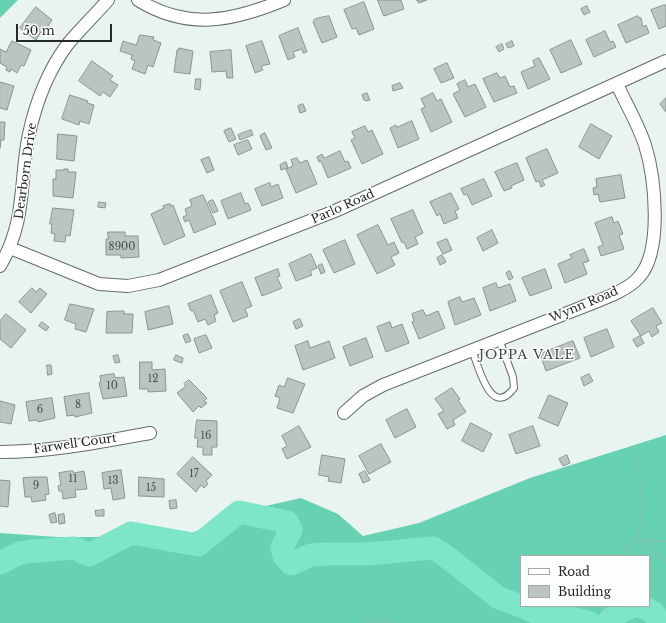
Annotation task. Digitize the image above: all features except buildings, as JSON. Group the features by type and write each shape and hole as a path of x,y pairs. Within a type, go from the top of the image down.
{"street":[{"name":"Dearborn Drive","path":"0,266 10,248 22,204 29,135 41,92 68,44 108,0"},
{"path":"138,0 162,13 202,21 237,16 284,0"},
{"name":"Parlo Road","path":"10,248 99,284 128,286 159,280 335,211 666,61"},
{"name":"Wynn Road","path":"344,414 363,396 383,385 609,295 638,278 646,268 654,243 653,190 649,162 644,144 617,84"},
{"name":"Farwell Court","path":"0,452 22,452 72,446 150,433"}],"lane":[{"path":"472,350 489,391 494,397 508,397 514,388 513,377 499,339"}],"path":[{"path":"625,555 638,536 642,522 643,502 630,446"},
{"path":"638,536 666,563"},
{"path":"643,540 666,541"},
{"path":"606,612 609,607"},
{"path":"366,623 369,620 395,623"}],"green space":[{"path":"0,0 18,0 0,18"},
{"path":"666,435 666,623 0,623 0,533 57,537 181,537 257,508 301,498 338,514 363,536 419,523 530,478"}],"waterway":[{"path":"0,563 20,553 35,551 74,548 89,555 131,533 198,545 239,512 287,522 291,530 282,547 284,556 291,564 311,555 367,554 433,548 443,554 499,598 520,606"},
{"path":"523,607 547,617 559,615 590,623"},
{"path":"607,623 616,614 631,607"},
{"path":"643,607 654,613 658,623"}],"district":[{"name":"JOPPA VALE","path":"527,355"}]}
